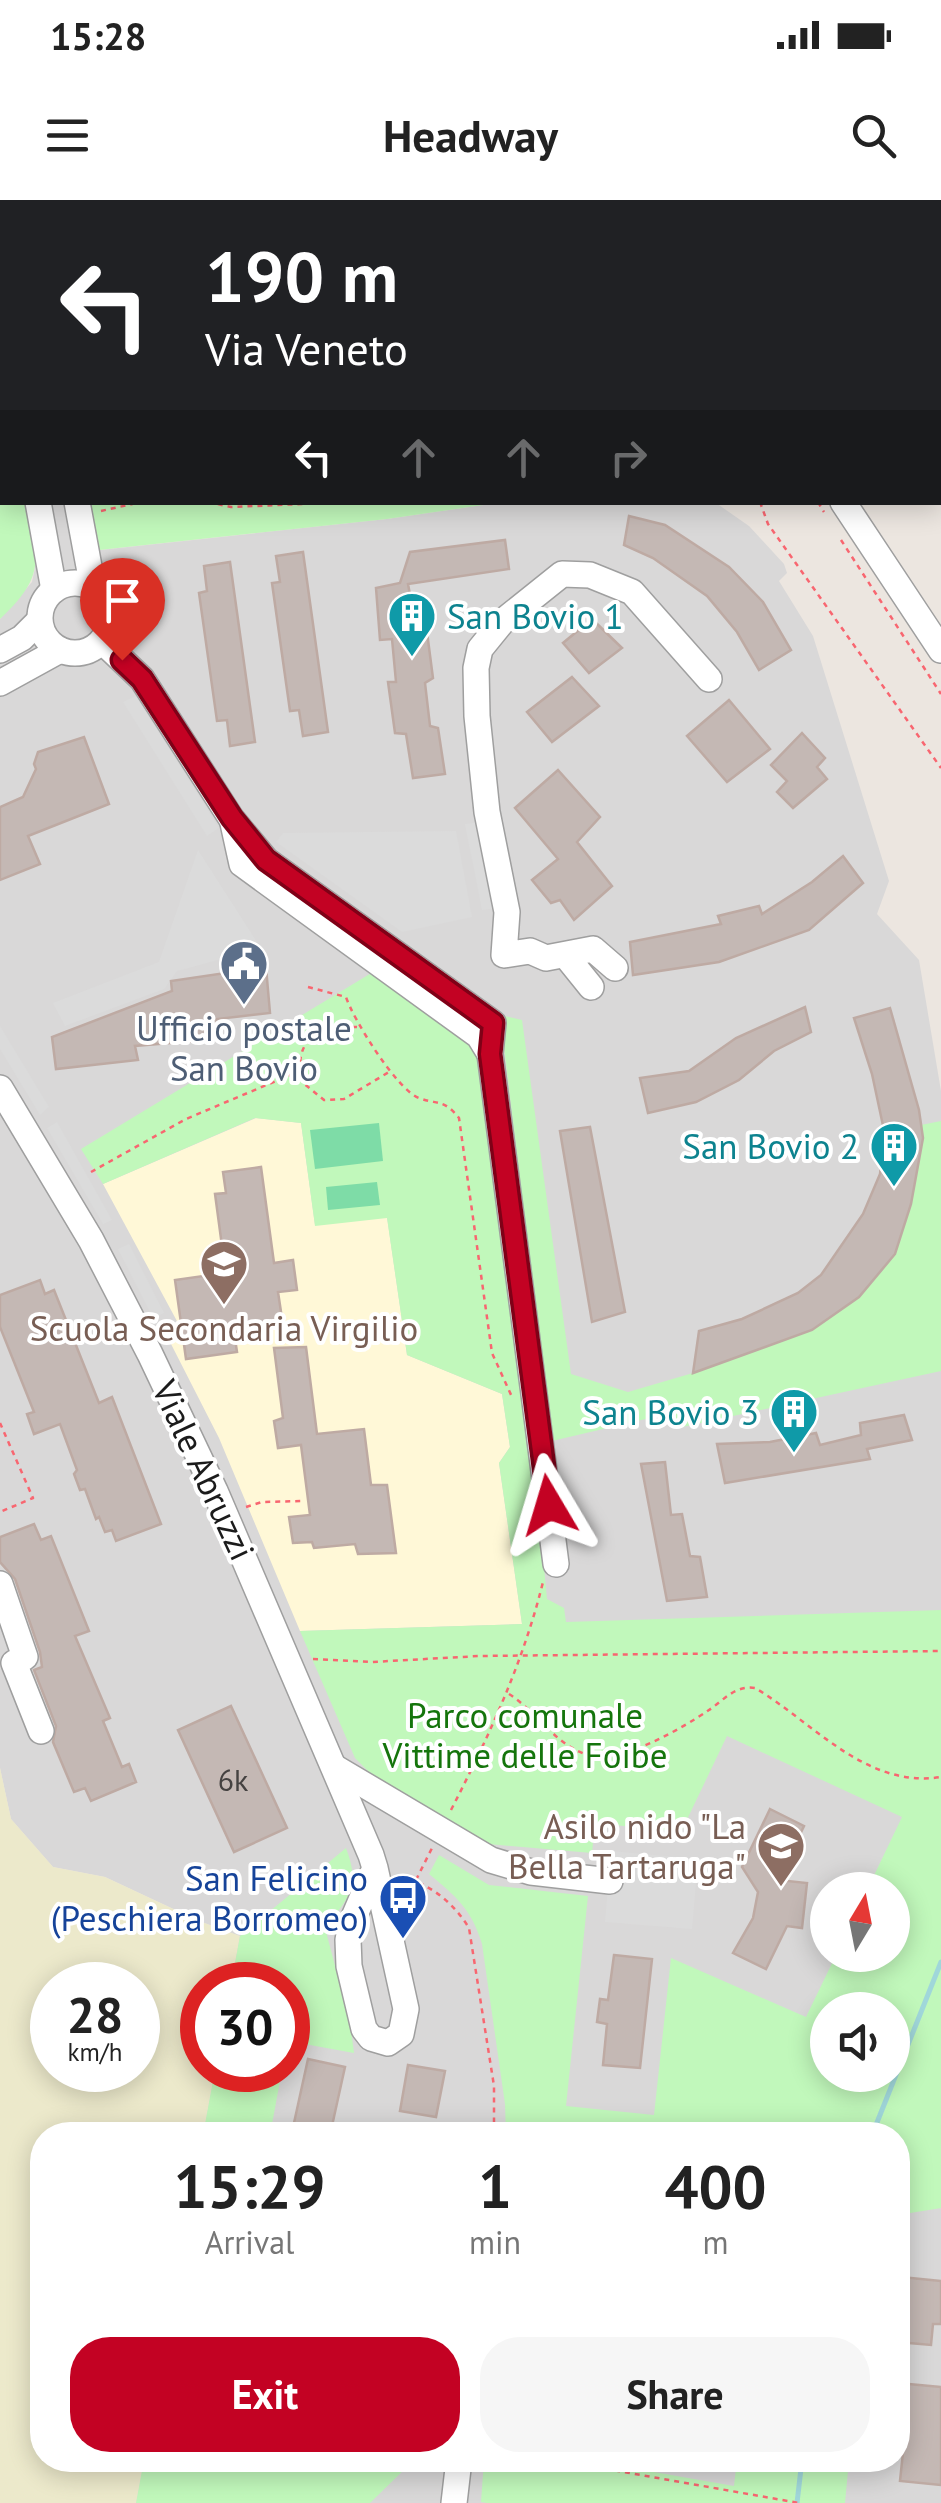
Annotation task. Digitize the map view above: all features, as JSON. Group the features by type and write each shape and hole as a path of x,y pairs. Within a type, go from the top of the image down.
{"street":[{"path":"39,505 54,590"},
{"path":"78,509 93,588"},
{"path":"837,513 941,650"},
{"path":"615,968 593,948 546,958 530,950 504,955 507,912 487,812 477,716 476,668 480,650 502,622 562,574 590,575 632,592 709,679"},
{"path":"0,650 22,638 39,621 44,600 70,583 93,588 105,600 110,616 102,641 88,651 70,653 45,637 39,621"},
{"path":"102,641 142,679 232,818 266,860 493,1023 490,1054 550,1572"},
{"path":"0,683 60,650"},
{"path":"566,956 591,987"},
{"name":"Viale Abruzzi","path":"0,1088 91,1240 150,1354 292,1664 359,1828 375,1868 406,2016 401,2034 388,2042 370,2038 364,2030 348,1958 351,1924 375,1868"},
{"path":"0,1584 25,1656 14,1663 41,1731"},
{"path":"334,1767 470,1850 512,1868 610,1882"},
{"path":"359,1828 394,1816 414,1817"},
{"path":"454,2503 458,2472"}],"path":[{"path":"78,509 114,505"},
{"path":"225,505 260,505"},
{"path":"761,505 768,524 941,768"},
{"path":"841,540 941,694"},
{"path":"308,987 346,997 358,1027 390,1071 417,1098 450,1107 458,1118 492,1353 512,1396 514,1412"},
{"path":"358,1027 334,1025 311,1039 300,1054 302,1082 324,1100 344,1099 390,1071"},
{"path":"91,1172 186,1118 302,1070"},
{"path":"0,1422 33,1498 0,1512"},
{"path":"226,1517 262,1502 304,1502"},
{"path":"446,1820 508,1693 550,1572"},
{"path":"292,1664 312,1660 941,1651"},
{"path":"508,1693 576,1750 590,1756 610,1757 626,1754 705,1713 740,1688 755,1688 843,1752 867,1764 917,1779 941,1777"},
{"path":"375,1868 416,1880 438,1894 457,1910 469,1928 494,2086 494,2122"},
{"path":"624,2472 799,2503"}],"shaded area":[{"path":"27,505 91,505 100,550 483,505 719,505 749,526 784,564 787,573 779,581 813,636 889,881 877,914 919,960 941,1091 941,2503 136,2503 142,2472 910,2472 910,2122 205,2122 211,2092 310,2092 310,1962 235,1962 239,1936 105,1877 53,1867 11,1819 0,1768 0,619 32,582 37,558"},
{"path":"136,696 219,828 207,836 123,702"},
{"path":"480,822 496,908 482,910 465,824"},
{"path":"456,831 472,917 402,932 276,842 283,833"},
{"path":"198,850 258,944 177,971 164,989 65,1026 53,1003 159,962"},
{"path":"0,1026 49,1107 40,1115 0,1049"},
{"path":"256,1118 301,1123 315,1225 387,1217 407,1355 502,1394 510,1447 499,1463 522,1624 300,1631 219,1438 171,1344 178,1323 103,1184"},
{"path":"57,1122 112,1220 103,1224 47,1128"},
{"path":"129,1244 164,1313 153,1318 118,1249"},
{"path":"0,1768 11,1819 53,1867 105,1877 240,1936 235,1962 180,1962 180,2092 211,2092 205,2122 30,2122 30,2472 142,2472 136,2503 0,2503"},
{"path":"611,1851 698,1859 692,1929 605,1922"}],"green space":[{"path":"0,505 28,505 35,566 25,591 0,619"},
{"path":"92,505 483,505 387,519 99,550"},
{"name":"Parco comunale Vittime delle Foibe","path":"373,972 476,1045 547,1599 564,1608 566,1622 941,1610 941,2208 910,2213 910,2122 506,2122 482,1944 462,1904 429,1874 439,1855 489,1885 588,1896 566,2106 654,2115 671,1958 806,2017 810,2009 810,2092 910,2092 910,1992 818,1992 828,1972 910,1972 910,1872 876,1872 902,1817 727,1736 681,1832 595,1823 592,1853 488,1844 374,1777 355,1758 300,1631 522,1624 499,1463 510,1447 502,1394 407,1355 387,1218 315,1226 301,1123 255,1118 103,1184 81,1149"},
{"path":"500,1015 522,1020 571,1374 628,1392 812,1330 859,1297 895,1254 923,1138 921,1125 941,1121 941,1371 678,1428 667,1414 552,1441"},
{"path":"379,1123 383,1161 315,1169 310,1130"},
{"path":"377,1182 380,1205 328,1210 326,1187"},
{"path":"346,1848 352,1873 350,1891 325,1928 350,2022 354,2053 310,2045 310,1962 235,1962 240,1936"},
{"path":"211,2092 278,2092 272,2122 205,2122"},
{"path":"142,2472 402,2472 370,2503 136,2503"},
{"path":"483,2472 654,2472 734,2486 736,2472 848,2472 845,2503 481,2502"}],"building":[{"name":"San Bovio 1","path":"629,516 665,525 729,567 763,602 791,650 759,670 737,632 707,596 653,558 624,545"},
{"name":"San Bovio 1","path":"505,540 509,569 408,584 417,632 427,632 433,678 425,683 430,726 438,728 445,774 413,778 406,734 395,733 388,682 396,682 392,639 380,640 376,588 400,583 410,552"},
{"path":"303,552 328,732 303,736 299,710 290,711 272,583 280,582 276,556"},
{"path":"230,562 255,742 230,746 227,720 217,721 199,593 207,591 204,566"},
{"name":"San Bovio 1","path":"592,619 622,648 589,673 563,643"},
{"name":"San Bovio 1","path":"572,677 599,706 552,742 527,712"},
{"path":"729,700 770,749 727,782 687,736"},
{"path":"802,733 825,758 817,767 827,779 793,808 777,792 787,781 771,765"},
{"path":"84,737 109,804 28,836 40,864 0,880 0,807 23,797 36,769 38,752"},
{"path":"558,770 600,817 577,842 612,886 574,920 560,900 551,903 532,880 558,859 515,808"},
{"path":"843,856 863,883 809,930 719,962 633,975 630,942 721,924 718,916 759,906 762,914 812,882"},
{"path":"266,967 270,1013 217,1019 217,1035 194,1041 135,1046 138,1060 56,1069 52,1037 172,991 171,981"},
{"name":"San Bovio 2","path":"805,1007 811,1032 774,1051 739,1080 696,1102 648,1113 640,1078 689,1071 736,1038"},
{"name":"San Bovio 2","path":"890,1008 919,1110 923,1138 911,1204 895,1254 859,1297 812,1330 693,1373 699,1331 742,1319 798,1293 821,1275 863,1214 880,1174 885,1135 872,1074 854,1018"},
{"name":"San Bovio 2","path":"590,1127 625,1312 592,1322 560,1131"},
{"path":"261,1167 274,1263 293,1260 297,1290 278,1292 283,1325 234,1332 237,1352 186,1359 175,1280 218,1274 214,1248 222,1246 215,1194 226,1193 223,1172"},
{"path":"40,1280 45,1294 54,1290 99,1403 112,1397 161,1524 116,1541 112,1530 105,1532 99,1517 96,1519 85,1489 80,1490 60,1424 34,1434 27,1414 34,1412 0,1327 0,1295"},
{"path":"306,1347 317,1434 364,1429 371,1485 387,1485 396,1553 358,1554 355,1544 314,1548 312,1542 293,1543 289,1517 310,1515 301,1445 278,1448 274,1421 283,1418 274,1348"},
{"name":"San Bovio 3","path":"904,1415 912,1440 867,1449 870,1459 725,1483 717,1444 770,1442 816,1433 820,1445 861,1435 860,1423"},
{"name":"San Bovio 3","path":"665,1462 671,1515 682,1514 690,1556 700,1557 707,1597 667,1601 641,1464"},
{"path":"34,1524 41,1540 51,1536 89,1631 75,1636 110,1718 103,1721 122,1767 129,1764 136,1782 91,1801 85,1788 74,1792 53,1742 56,1726 34,1670 42,1667 40,1652 15,1579 0,1562 0,1537"},
{"path":"231,1706 287,1828 234,1852 178,1730"},
{"name":"Asilo nido \"La Bella Tartaruga\"","path":"770,1809 804,1826 778,1880 807,1883 802,1928 787,1926 766,1969 733,1953 753,1918 758,1892 742,1867"},
{"path":"614,1955 652,1959 640,2068 603,2065 607,2024 597,2022 600,1999 608,2000"},
{"path":"310,2059 345,2067 333,2122 294,2122 301,2092 310,2092"},
{"path":"408,2065 445,2071 436,2117 400,2111"},
{"path":"910,2278 941,2281 941,2324 933,2324 931,2345 910,2343"},
{"path":"910,2384 941,2387 941,2485 900,2481 901,2472 910,2472"}],"waterway":[{"path":"877,2122 941,1962"},
{"path":"797,2503 801,2472"}],"place":[{"name":"San Bovio 1","path":"412,658"},
{"name":"Ufficio postale San Bovio","path":"244,1006"},
{"name":"San Bovio 2","path":"894,1188"},
{"name":"Scuola Secondaria Virgilio","path":"224,1306"},
{"name":"San Bovio 3","path":"794,1454"},
{"name":"Asilo nido \"La Bella Tartaruga\"","path":"781,1888"},
{"name":"San Felicino (Peschiera Borromeo)","path":"403,1940"}],"route":[{"path":"122,660 142,679 232,818 266,860 493,1023 490,1054 549,1505"}]}
